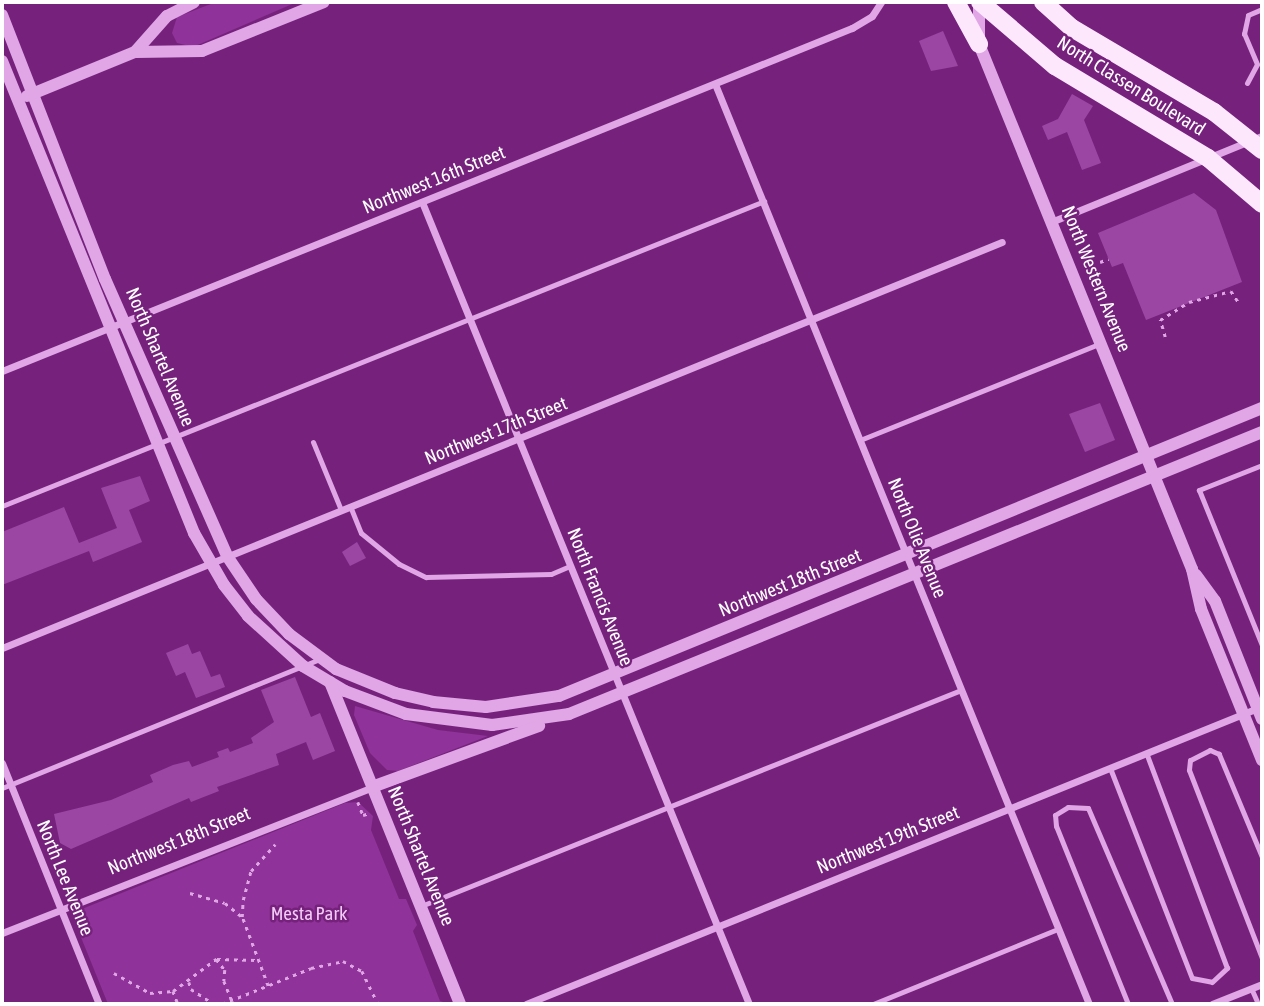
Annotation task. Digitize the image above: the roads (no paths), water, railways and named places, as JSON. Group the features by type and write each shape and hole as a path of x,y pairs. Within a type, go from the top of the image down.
{"main road":[{"path":"956,2 979,44"},
{"name":"North Classen Boulevard","path":"979,2 1055,66 1208,158 1262,204"},
{"name":"North Classen Boulevard","path":"1045,2 1072,28 1259,142"}],"street":[{"path":"135,52 167,16 194,2"},
{"name":"Northwest 16th Street","path":"2,371 852,28 875,13 881,2"},
{"name":"North Western Avenue","path":"979,2 979,44 1192,569 1200,609 1262,760"},
{"path":"17,100 135,52 202,51 317,3"},
{"name":"North Shartel Avenue","path":"2,15 8,47 33,94 105,279 227,556 272,618 320,659 460,1004"},
{"name":"North Shartel Avenue","path":"2,61 157,444 211,563 247,616 303,666 330,684"},
{"name":"North Olie Avenue","path":"715,84 1089,1004"},
{"path":"1051,222 1208,158 1259,142"},
{"name":"North Francis Avenue","path":"422,202 749,1004"},
{"name":"Northwest 17th Street","path":"2,648 1002,242"},
{"name":"Northwest 18th Street","path":"320,659 395,693 467,706 545,700 907,557 1262,408"},
{"path":"1239,417 1247,438"},
{"name":"Northwest 18th Street","path":"330,684 374,704 445,722 519,723 569,714 1262,432"},
{"name":"North Western Avenue","path":"1192,569 1215,601 1261,711"},
{"name":"Northwest 19th Street","path":"526,1004 1243,714 1261,711"},
{"path":"372,787 569,714"},
{"name":"North Lee Avenue","path":"2,763 99,1004"},
{"name":"Northwest 18th Street","path":"2,933 372,787"},
{"path":"1212,1004 1262,984"}],"lane":[{"path":"1247,83 1257,64 1244,34 1248,15 1262,9"},
{"path":"2,506 764,201"},
{"path":"860,440 1101,343"},
{"path":"313,442 341,510"},
{"path":"1262,465 1199,490 1262,645"},
{"path":"350,506 360,533 399,564 426,577 551,574 570,566"},
{"path":"2,788 320,659"},
{"path":"420,906 961,690"},
{"path":"1262,857 1219,754 1210,750 1190,760 1189,770 1262,958"},
{"path":"1110,768 1192,978 1212,982 1227,968 1146,753"},
{"path":"1128,1004 1056,826 1055,815 1068,807 1088,808 1172,1004"},
{"path":"873,1004 1058,929"},
{"path":"1251,988 1258,1004"}],"park label":[{"name":"Mesta Park","path":"309,914"}]}
